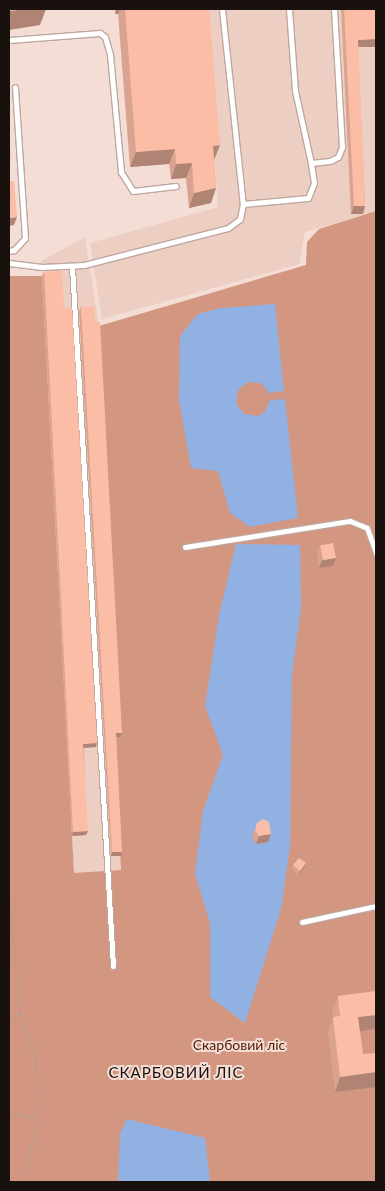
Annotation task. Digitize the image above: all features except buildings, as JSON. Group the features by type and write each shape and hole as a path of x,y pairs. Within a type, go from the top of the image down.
{"lane":[{"path":"9,263 42,268 72,266 228,228 240,219 242,204 222,9"},
{"path":"242,204 308,198 314,183 295,91 289,9"},
{"path":"310,163 330,161 338,156 342,147 334,9"},
{"path":"9,40 100,33 105,37 110,55 121,172 133,191 176,186"},
{"path":"9,251 14,250 25,238 15,87"},
{"path":"72,266 113,966"},
{"path":"185,546 350,521 366,528 376,554"},
{"path":"302,922 376,906"}],"path":[{"path":"9,891 20,1014 36,1059 34,1087 38,1120 24,1182"},
{"path":"9,1021 20,1014"},
{"path":"9,1112 38,1120"}],"shaded area":[{"path":"203,9 376,9 376,211 305,232 299,264 102,319 90,243 218,207"},
{"path":"85,237 99,326 120,737 115,738 122,870 74,874 41,261"}],"green space":[{"name":"Скарбовий ліс","path":"376,211 376,1182 9,1182 9,276 42,276 74,873 121,870 115,737 120,737 99,326 306,265 307,242 319,229"}],"water":[{"path":"275,304 284,391 269,393 261,383 248,382 238,390 236,403 244,414 257,416 264,413 270,400 285,399 298,518 250,527 230,513 218,471 191,468 179,400 180,336 198,314 220,308"},
{"path":"236,544 300,545 301,608 292,674 290,847 281,909 245,1023 210,997 210,923 195,874 203,811 223,755 205,706 219,615","holes":["254,831 269,836 268,842 256,844 252,838"]},
{"path":"127,1119 205,1138 210,1182 118,1182 120,1134"}],"district":[{"name":"СКАРБОВИЙ ЛІС","path":"176,1073"}]}
